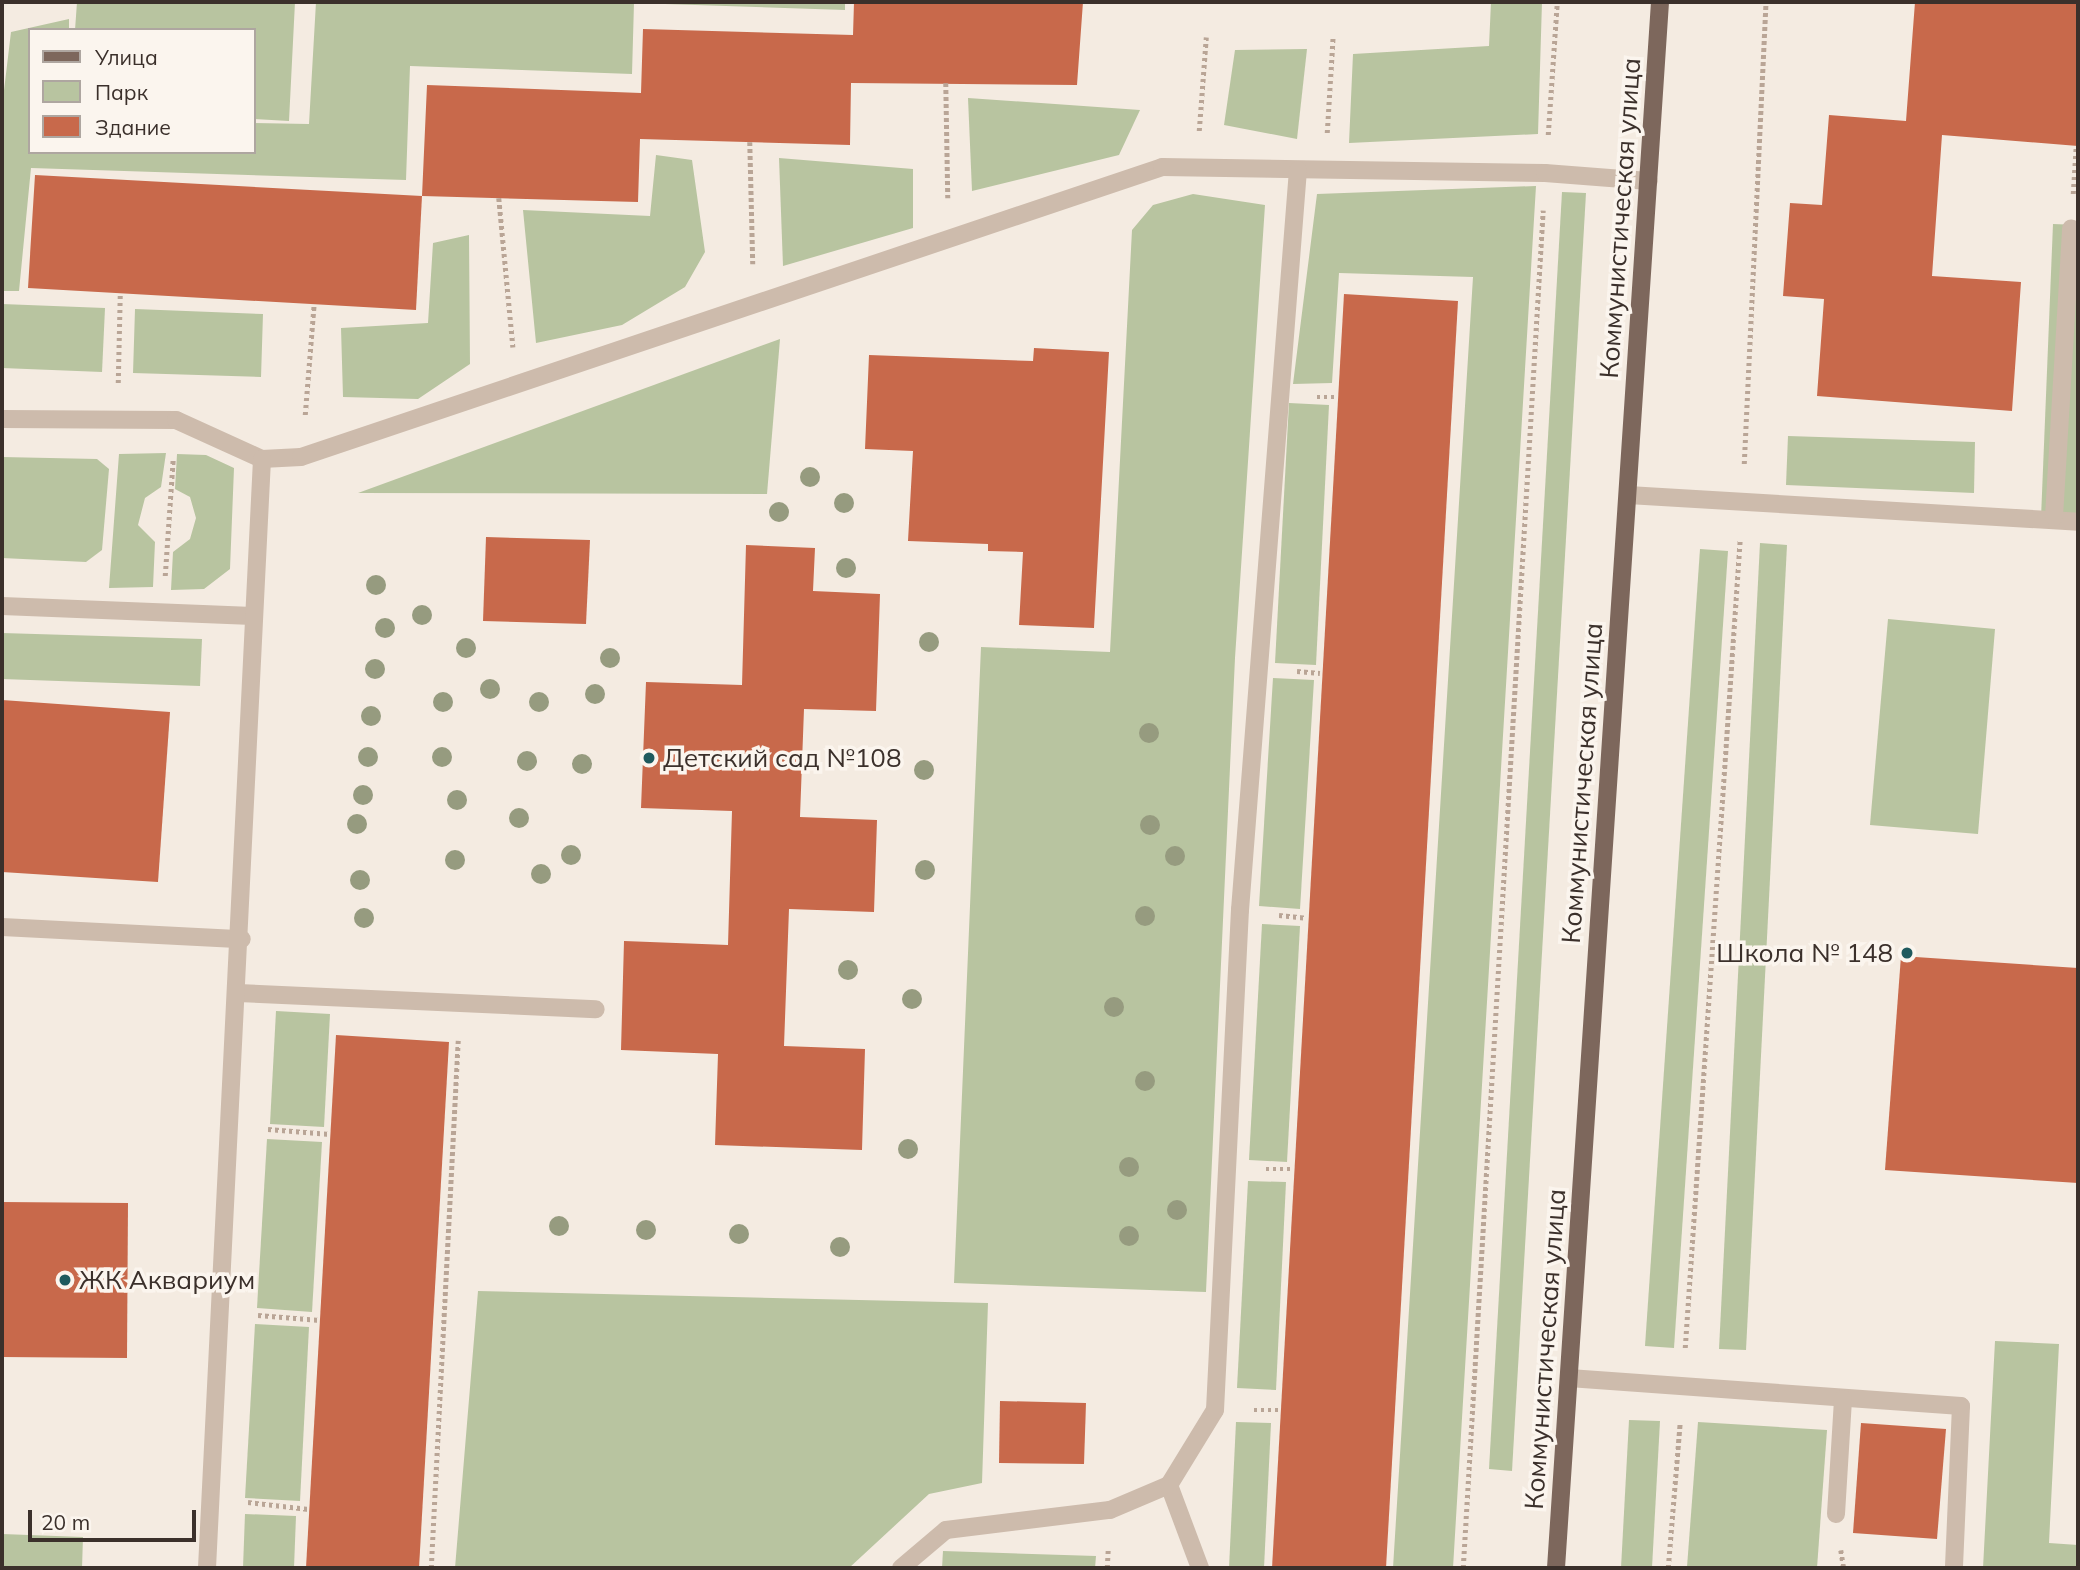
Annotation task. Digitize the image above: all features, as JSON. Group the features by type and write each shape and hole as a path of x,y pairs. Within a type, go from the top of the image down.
{"main road":[{"name":"Коммунистическая улица","path":"1556,1568 1660,2"}],"lane":[{"path":"2,419 176,420 262,459 301,457 1162,167 1545,173 1649,181"},
{"path":"901,1568 946,1530 1110,1510 1169,1485 1215,1410 1242,884 1298,170"},
{"path":"2054,517 2071,229"},
{"path":"207,1568 242,939 253,616 262,459"},
{"path":"1628,495 2054,517 2078,522"},
{"path":"2,606 253,616"},
{"path":"2,927 242,939"},
{"path":"238,993 596,1009"},
{"path":"1569,1378 1682,1389 1961,1406 1954,1568"},
{"path":"1836,1514 1843,1399"},
{"path":"1169,1485 1200,1568"}],"path":[{"path":"1463,1568 1557,2"},
{"path":"1668,1568 1742,502 1766,2"},
{"path":"1325,170 1333,36"},
{"path":"1196,167 1206,37"},
{"path":"946,83 948,239"},
{"path":"750,142 753,305"},
{"path":"2071,229 2077,167 2076,146"},
{"path":"499,198 516,385"},
{"path":"117,420 120,293"},
{"path":"301,457 314,304"},
{"path":"162,611 176,420"},
{"path":"430,1568 460,1004"},
{"path":"231,1126 330,1134"},
{"path":"222,1314 320,1320"},
{"path":"211,1500 309,1509"}],"green space":[{"path":"77,2 295,2 289,121 256,119 256,28 75,28"},
{"path":"316,2 845,2 845,10 634,3 632,74 410,66 406,180 31,168 19,291 2,291 2,107 11,32 28,28 28,154 256,154 256,123 309,124"},
{"path":"1491,2 1542,2 1538,134 1349,143 1353,54 1489,46"},
{"path":"69,19 69,28 29,28"},
{"path":"1307,49 1297,139 1224,125 1235,50"},
{"path":"968,98 1140,110 1119,155 972,191"},
{"path":"656,155 692,160 705,252 685,287 622,325 536,343 523,210 650,216"},
{"path":"779,158 913,169 913,228 783,266"},
{"path":"1536,186 1453,1568 1393,1568 1473,277 1339,273 1332,383 1293,384 1317,194"},
{"path":"1562,192 1586,193 1512,1471 1489,1469"},
{"path":"1193,194 1265,205 1235,658 1206,1292 954,1283 981,647 1110,652 1132,230 1153,205"},
{"path":"2053,224 2078,225 2078,521 2041,518"},
{"path":"469,235 470,364 418,399 343,397 341,328 428,323 433,243"},
{"path":"2,304 105,308 102,372 2,368"},
{"path":"135,309 263,314 261,377 133,373"},
{"path":"780,339 767,494 358,493"},
{"path":"1289,403 1329,405 1316,665 1275,663"},
{"path":"1788,436 1975,442 1974,493 1786,485"},
{"path":"166,453 161,487 145,498 138,525 155,542 153,587 109,588 119,454"},
{"path":"177,454 206,455 234,468 230,569 204,589 171,590 173,552 190,539 196,518 190,497 175,489"},
{"path":"2,457 97,459 109,469 102,550 86,562 2,558"},
{"path":"1760,543 1787,545 1746,1350 1719,1349"},
{"path":"1700,549 1728,551 1674,1348 1645,1346"},
{"path":"1888,619 1995,629 1978,834 1870,825"},
{"path":"2,633 202,639 200,686 2,679"},
{"path":"1273,678 1314,680 1300,909 1259,906"},
{"path":"1262,924 1300,926 1287,1162 1249,1160"},
{"path":"276,1011 330,1014 324,1127 270,1124"},
{"path":"267,1139 322,1142 312,1312 257,1308"},
{"path":"1248,1181 1286,1182 1276,1390 1237,1388"},
{"path":"478,1291 988,1303 982,1483 929,1494 849,1568 455,1568"},
{"path":"255,1324 309,1327 300,1501 245,1498"},
{"path":"1995,1341 2059,1344 2049,1543 2078,1545 2078,1568 1983,1568"},
{"path":"1629,1420 1660,1421 1652,1568 1621,1568"},
{"path":"1236,1422 1271,1423 1264,1568 1229,1568"},
{"path":"1698,1422 1827,1430 1817,1568 1687,1567"},
{"path":"245,1514 296,1516 294,1568 243,1568"},
{"path":"2,1534 83,1537 82,1568 2,1568"},
{"path":"943,1551 1096,1556 1095,1568 942,1568"}],"building":[{"path":"854,2 1083,2 1077,85 851,83 850,145 640,139 638,202 422,196 427,85 641,93 643,29 853,35"},
{"path":"1915,2 2078,2 2078,146 1942,135 1932,276 2021,282 2012,411 1817,396 1824,299 1783,296 1790,203 1822,205 1829,115 1906,121"},
{"path":"35,175 422,196 416,310 28,288"},
{"path":"1344,294 1458,301 1386,1568 1272,1568"},
{"path":"1034,348 1109,352 1094,628 1019,625 1023,552 988,551 988,544 908,541 913,451 865,449 869,355 1033,361"},
{"path":"486,537 590,540 586,624 483,621"},
{"path":"746,545 815,548 813,591 880,594 876,711 804,709 800,817 877,820 874,912 789,909 784,1046 865,1049 862,1150 715,1145 718,1054 621,1050 624,941 728,945 732,811 641,808 646,682 742,685"},
{"path":"2,700 170,712 158,882 2,872"},
{"path":"1901,956 2078,968 2078,1183 1885,1170"},
{"path":"336,1035 449,1042 419,1568 306,1568"},
{"name":"ЖК Аквариум","path":"2,1202 128,1203 127,1358 2,1357"},
{"path":"1000,1401 1086,1403 1084,1464 999,1463"},
{"path":"1861,1423 1946,1429 1937,1539 1853,1533"}],"place":[{"name":"Детский сад №108","path":"649,758"},
{"name":"Школа № 148","path":"1907,953"},
{"name":"ЖК Аквариум","path":"65,1280"}]}
